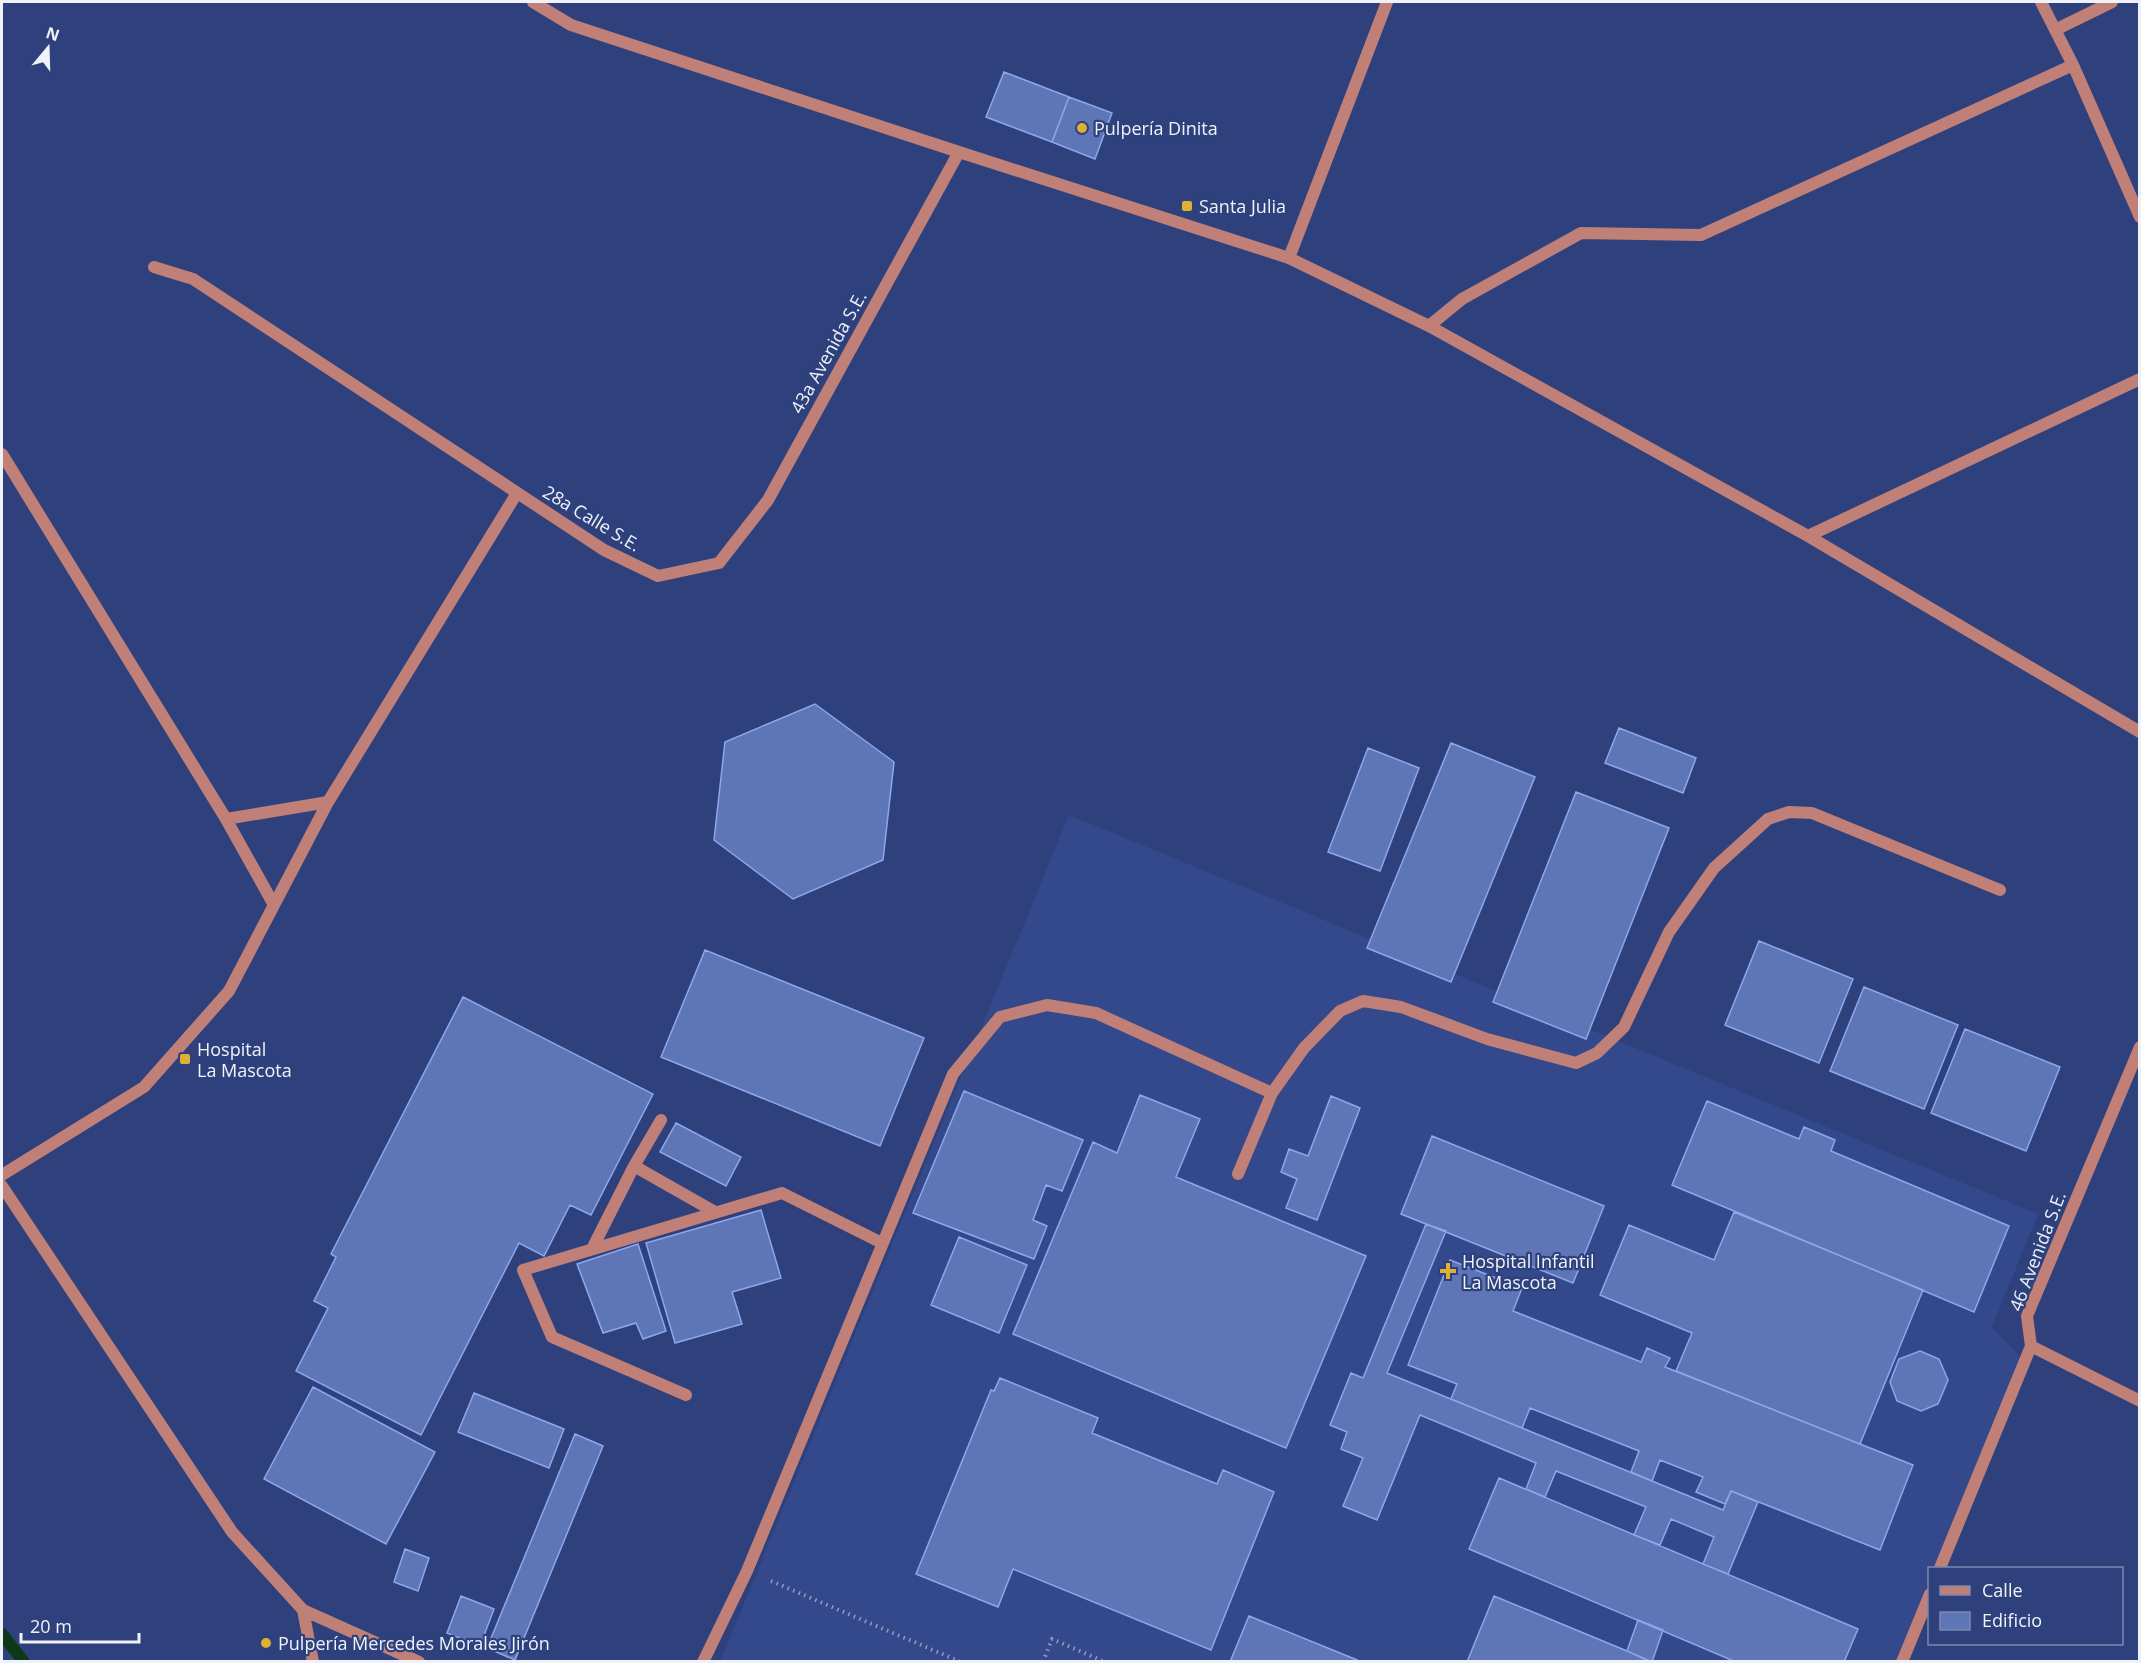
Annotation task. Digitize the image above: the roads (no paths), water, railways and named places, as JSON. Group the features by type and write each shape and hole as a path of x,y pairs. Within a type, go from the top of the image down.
{"street":[{"path":"533,2 571,25 1289,258 1429,326 1808,536 2139,732"},
{"path":"1289,258 1387,2"},
{"path":"2041,2 2073,65 2139,217"},
{"path":"2055,30 2112,2"},
{"path":"1429,326 1462,299 1581,234 1701,235 2073,65"},
{"name":"43a Avenida S.E.","path":"719,564 768,500 959,152"},
{"name":"28a Calle S.E.","path":"154,267 193,279 604,550 658,576 719,564"},
{"path":"1808,536 2139,379"},
{"path":"2,454 226,819 274,905"},
{"path":"2,1175 144,1087 229,991 328,802 517,493"},
{"path":"226,819 328,802"},
{"path":"1238,1174 1272,1093 1304,1048 1340,1011 1363,1001 1401,1006 1487,1039 1576,1063 1597,1053 1624,1026 1669,932 1714,868 1767,819 1789,812 1812,813 2000,891"},
{"path":"703,1662 747,1571 953,1074 1000,1017 1047,1005 1096,1013 1272,1093"},
{"name":"46 Avenida S.E.","path":"1941,1567 2031,1346 2027,1316 2139,1047"},
{"path":"592,1249 634,1166 661,1120"},
{"path":"634,1166 715,1212"},
{"path":"2,1186 232,1532 303,1610 419,1662"},
{"path":"686,1395 552,1337 523,1270 782,1193 882,1244"},
{"path":"2031,1346 2139,1401"},
{"path":"1902,1662 1928,1597"},
{"path":"303,1610 313,1662"}],"waterway":[{"path":"2,1634 24,1662"}],"place":[{"name":"Pulpería Dinita","path":"1082,128"},
{"name":"Santa Julia","path":"1187,206"},
{"name":"Hospital La Mascota","path":"185,1059"},
{"name":"Hospital Infantil La Mascota","path":"1448,1271"},
{"name":"Pulpería Mercedes Morales Jirón","path":"266,1643"}]}
